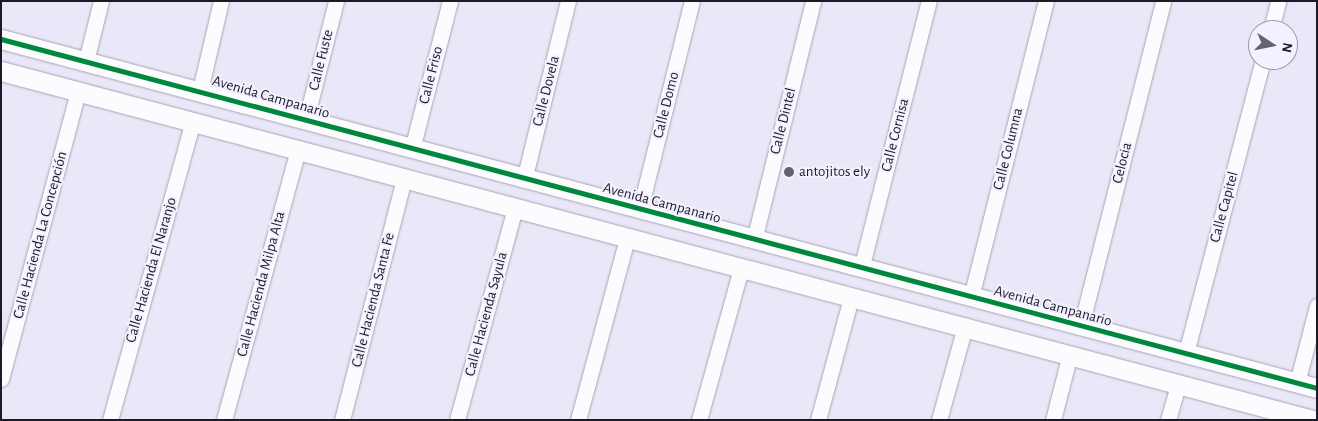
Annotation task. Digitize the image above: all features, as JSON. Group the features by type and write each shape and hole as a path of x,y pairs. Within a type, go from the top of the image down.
{"street":[{"path":"86,61 101,1"},
{"path":"200,90 221,1"},
{"name":"Calle Fuste","path":"306,120 336,1"},
{"name":"Calle Friso","path":"412,149 450,1"},
{"name":"Calle Dovela","path":"524,180 568,1"},
{"name":"Calle Domo","path":"640,210 692,1"},
{"name":"Calle Dintel","path":"754,240 813,1"},
{"name":"Calle Cornisa","path":"861,269 928,1"},
{"name":"Calle Columna","path":"971,297 1046,1"},
{"name":"Celocia","path":"1081,326 1163,1"},
{"path":"1273,20 1278,1"},
{"name":"Avenida Campanario","path":"1,39 200,90 524,180 1317,388"},
{"name":"Calle Capitel","path":"1186,353 1260,70"},
{"path":"1,72 193,121 741,269 1070,354 1288,417 1313,420"},
{"name":"Calle Hacienda La Concepción","path":"1,379 78,92"},
{"name":"Calle Hacienda El Naranjo","path":"110,420 193,121"},
{"name":"Calle Hacienda Milpa Alta","path":"224,420 298,149"},
{"name":"Calle Hacienda Santa Fe","path":"342,420 404,179"},
{"name":"Calle Hacienda Sayula","path":"457,420 515,208"},
{"path":"578,420 628,239"},
{"path":"699,420 741,269"},
{"path":"818,420 851,298"},
{"path":"1298,383 1317,306"},
{"path":"939,420 965,326"},
{"path":"1053,420 1070,354"},
{"path":"1168,420 1178,384"}],"cycle path":[{"path":"1,39 1317,388"}],"place":[{"name":"antojitos ely","path":"789,172"}]}
